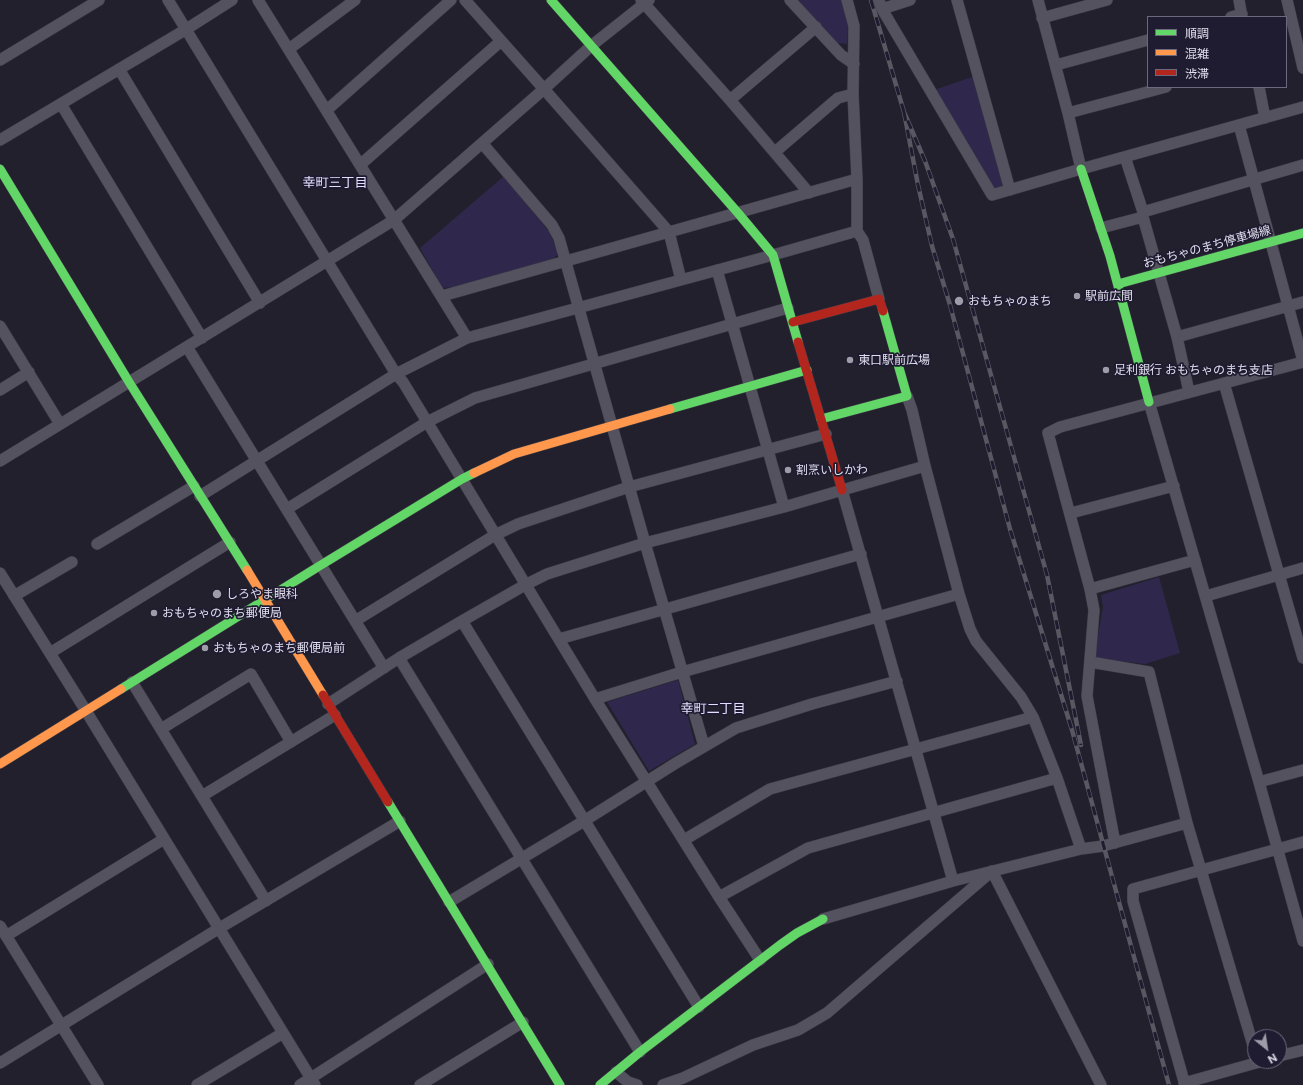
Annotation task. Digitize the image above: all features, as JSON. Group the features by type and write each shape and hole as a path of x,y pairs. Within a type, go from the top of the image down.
{"street":[{"path":"0,60 99,0"},
{"path":"168,0 396,374 403,382 525,585 719,897 760,960"},
{"path":"0,140 186,30 232,0"},
{"path":"258,0 468,338"},
{"path":"289,50 354,0"},
{"path":"327,110 451,0"},
{"path":"465,0 669,232 681,280"},
{"path":"551,0 773,255 861,554 953,881"},
{"path":"790,0 841,55 854,64"},
{"path":"847,0 854,26 853,94 857,179 857,231 863,240 878,299 912,410 925,466 959,594 970,629 976,641 1021,697 1033,717 1057,778 1082,849"},
{"path":"910,0 880,4 992,195 1303,108"},
{"path":"957,0 1010,190"},
{"path":"1038,0 1082,169 1118,284 1149,402 1278,849 1299,913 1303,941"},
{"path":"1042,18 1107,0"},
{"path":"1238,16 1239,0"},
{"path":"1287,0 1303,68"},
{"path":"0,461 394,220 591,46 645,1 809,193"},
{"path":"730,100 816,27"},
{"path":"1056,65 1147,40"},
{"path":"360,165 502,41"},
{"path":"119,69 260,303"},
{"path":"1068,113 1162,88"},
{"path":"1259,88 1265,118"},
{"path":"775,152 838,98 853,94"},
{"path":"61,104 202,338"},
{"path":"1115,843 1087,696 1094,610 1071,513 1048,433 1060,427 1149,402 1303,362 1238,125"},
{"path":"482,143 552,225 559,238 704,746"},
{"path":"1125,158 1143,215 1177,337 1189,392"},
{"path":"1101,228 1253,178 1303,165"},
{"path":"1,174 129,382 230,542 264,600 488,964 560,1085"},
{"path":"442,296 857,179"},
{"path":"200,496 396,374 468,338 857,231"},
{"name":"おもちゃのまち停車場線","path":"1118,284 1303,233"},
{"path":"717,270 784,507"},
{"path":"793,322 878,299"},
{"path":"1177,337 1303,302"},
{"path":"287,509 427,422 475,398 788,308"},
{"path":"0,326 60,424"},
{"path":"187,347 384,668"},
{"path":"0,764 320,565 462,479 488,466 514,454 807,370"},
{"path":"0,390 28,372"},
{"path":"1224,383 1303,658"},
{"path":"821,419 907,396"},
{"path":"355,621 495,535 518,524 547,513 629,487 826,434"},
{"path":"328,704 399,658 462,620 546,574 645,543 784,507 925,466"},
{"path":"97,544 194,486"},
{"path":"1071,513 1174,486"},
{"path":"50,653 230,542"},
{"path":"559,639 861,554"},
{"path":"1090,588 1195,560"},
{"path":"14,596 72,562"},
{"path":"1206,596 1303,568"},
{"path":"0,573 86,710 218,929 313,1082"},
{"path":"596,699 682,672 959,594"},
{"path":"462,620 699,1007"},
{"path":"399,658 640,1052"},
{"path":"1090,662 1149,672 1201,871 1249,1029"},
{"path":"161,729 250,674 292,742"},
{"path":"449,902 736,728 804,706 897,681"},
{"path":"132,682 266,901"},
{"path":"202,796 335,715"},
{"path":"684,840 770,789 1033,717"},
{"path":"1259,782 1303,770"},
{"path":"719,897 808,848 1057,778"},
{"path":"0,1063 218,929 400,821"},
{"path":"600,1085 640,1052 760,960 797,933 823,919 953,881 1082,849 1103,846 1188,823"},
{"path":"6,936 164,839"},
{"path":"1247,1063 1185,1084 1133,902 1133,889 1303,842"},
{"path":"663,1085 683,1078 753,1045 798,1030 827,1013 992,871"},
{"path":"992,871 1101,1085"},
{"path":"0,926 98,1085"},
{"path":"300,1085 313,1082 488,964"},
{"path":"420,1085 523,1022"},
{"path":"197,1085 282,1033"},
{"path":"1287,1054 1303,1050"},
{"path":"616,1072 628,1082 637,1085"}],"shaded area":[{"path":"796,0 842,0 848,25 847,44 837,43"},
{"path":"978,75 1010,190 992,195 931,91"},
{"path":"504,176 550,233 558,254 552,260 453,287 442,288 420,248"},
{"path":"1159,577 1180,653 1145,664 1094,658 1103,607 1101,595"},
{"path":"678,680 695,744 649,771 607,702"}],"railway":[{"path":"871,0 904,112 925,161 953,239 1047,575 1081,745"},
{"path":"904,112 918,185 932,246 950,305 1010,529 1072,730 1169,1085"}],"traffic: fast":[{"path":"551,0 773,255 798,342"},
{"path":"0,169 129,382 247,570"},
{"path":"1081,169 1110,256 1149,402"},
{"path":"1118,284 1303,233"},
{"path":"821,419 907,396 883,311"},
{"path":"670,409 807,370"},
{"path":"121,689 321,565 474,473"},
{"path":"388,802 560,1085"},
{"path":"600,1085 640,1052 780,945 797,933 823,919"}],"traffic: slow":[{"path":"474,473 514,454 670,409"},
{"path":"247,570 323,695"},
{"path":"0,764 121,689"}],"traffic: jam":[{"path":"793,322 879,299 883,311"},
{"path":"798,342 842,490"},
{"path":"323,695 388,802"}],"place":[{"name":"駅前広間","path":"1077,296"},
{"name":"おもちゃのまち","path":"959,301"},
{"name":"東口駅前広場","path":"850,360"},
{"name":"足利銀行 おもちゃのまち支店","path":"1106,370"},
{"name":"割烹いしかわ","path":"788,470"},
{"name":"しろやま眼科","path":"217,594"},
{"name":"おもちゃのまち郵便局","path":"154,613"},
{"name":"おもちゃのまち郵便局前","path":"205,648"}],"district":[{"name":"幸町三丁目","path":"335,183"},
{"name":"幸町二丁目","path":"713,709"}]}
